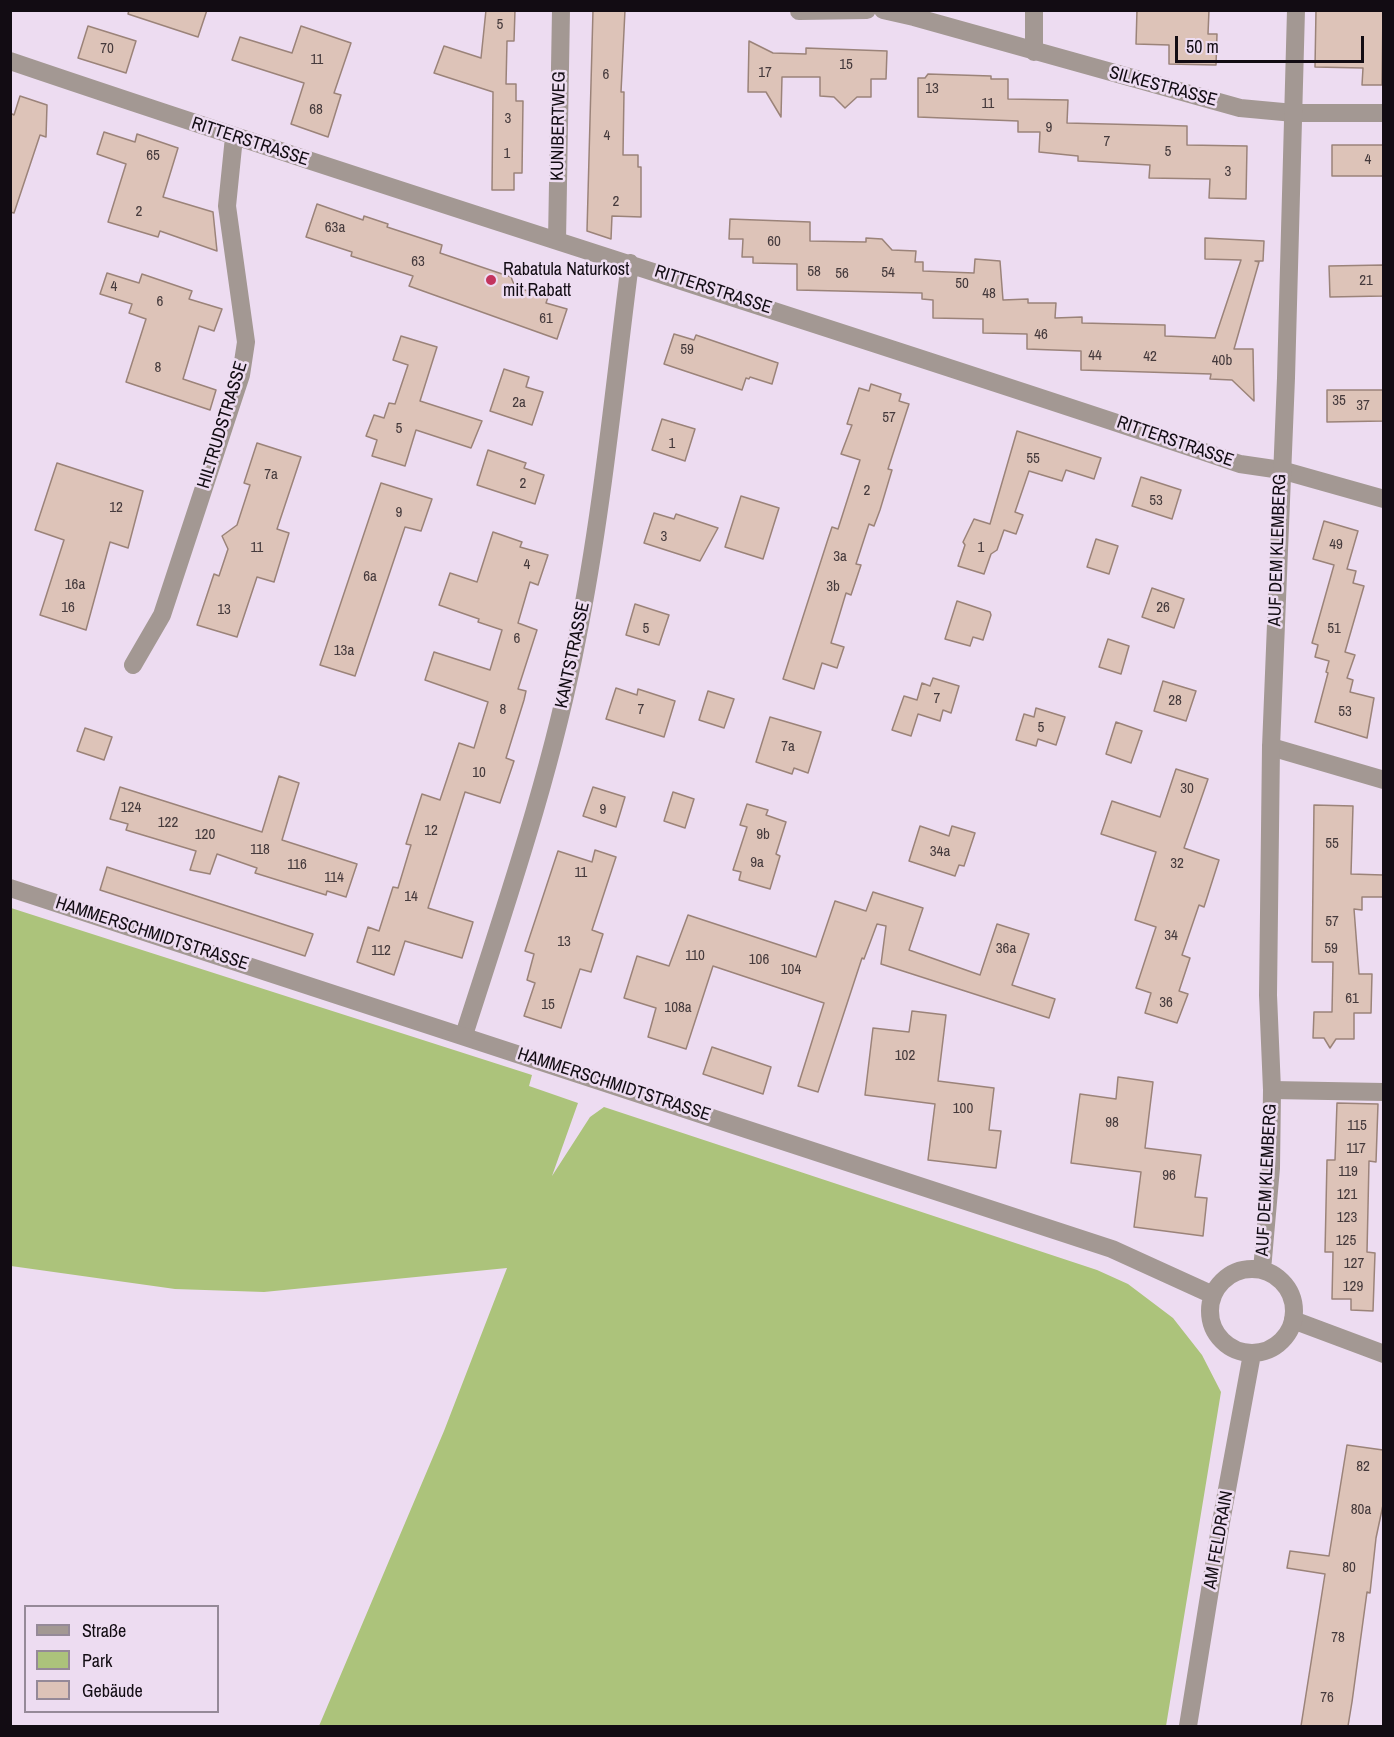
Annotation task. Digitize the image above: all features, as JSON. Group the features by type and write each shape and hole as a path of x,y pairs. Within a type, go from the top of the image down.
{"street":[{"name":"KUNIBERTWEG","path":"557,242 561,10"},
{"path":"799,11 867,10"},
{"name":"SILKESTRASSE","path":"883,10 1240,108 1294,113 1383,113"},
{"path":"1034,10 1034,51"},
{"name":"AUF DEM KLEMBERG","path":"1262,1270 1271,1168 1272,1090 1268,995 1271,747 1296,10"},
{"name":"RITTERSTRASSE","path":"10,61 557,242 630,263 992,380 1240,464 1281,470 1383,499"},
{"name":"HILTRUDSTRASSE","path":"133,665 162,615 241,375 246,342 227,206 234,137"},
{"name":"KANTSTRASSE","path":"464,1035 541,793 577,640 596,537 630,263"},
{"path":"1271,747 1383,780"},
{"name":"HAMMERSCHMIDTSTRASSE","path":"10,888 1112,1249 1213,1295"},
{"name":"AUF DEM KLEMBERG","path":"1272,1090 1383,1092"},
{"path":"1262,1270 1275,1276 1291,1294 1294,1305 1293,1320 1286,1338 1276,1347 1252,1354 1232,1348 1215,1332 1209,1310 1213,1295 1225,1278 1234,1273 1262,1270"},
{"path":"1293,1320 1383,1354"},
{"name":"AM FELDRAIN","path":"1188,1726 1221,1522 1252,1354"}],"green space":[{"path":"11,908 532,1075 529,1086 578,1103 552,1176 590,1117 604,1107 1097,1270 1128,1284 1173,1318 1202,1355 1221,1392 1166,1726 319,1726 444,1431 507,1268 264,1292 175,1289 11,1266"}],"building":[{"path":"129,10 207,10 198,37 128,14"},
{"path":"486,10 515,10 514,41 507,41 506,84 516,84 516,101 523,101 522,173 514,173 514,190 492,190 493,92 434,73 444,46 481,58"},
{"path":"593,10 625,10 621,92 624,92 623,155 638,155 638,167 641,167 641,217 612,216 611,239 587,231"},
{"path":"1137,10 1209,10 1208,34 1217,34 1216,65 1169,64 1169,45 1136,44"},
{"path":"1316,10 1383,10 1382,85 1362,85 1363,68 1315,67"},
{"path":"88,26 136,41 126,73 78,58"},
{"path":"301,26 351,43 334,93 341,95 328,137 291,124 304,83 232,60 240,37 292,53"},
{"path":"749,41 773,53 806,54 806,48 887,51 886,79 871,79 871,97 857,97 845,108 834,97 820,96 820,77 782,77 781,117 766,92 748,92"},
{"path":"928,74 991,76 991,79 1008,79 1008,99 1068,100 1067,123 1187,126 1187,145 1247,146 1246,199 1209,198 1210,179 1149,178 1150,165 1078,161 1078,156 1039,152 1040,132 1018,132 1018,121 918,117 918,78 925,78"},
{"path":"20,96 47,105 46,137 40,135 14,213 10,212 10,113 14,115"},
{"path":"104,132 135,142 137,134 178,148 163,197 213,212 217,251 160,231 158,237 108,222 126,164 97,154"},
{"path":"1332,145 1383,145 1383,176 1332,176"},
{"path":"317,204 363,220 364,216 388,224 387,227 442,245 440,253 511,277 515,287 548,297 546,303 567,309 557,339 409,286 413,276 351,256 352,252 306,237"},
{"path":"730,219 810,222 810,241 866,242 866,238 882,239 892,250 916,251 915,262 923,262 923,271 974,273 975,259 1000,261 1003,300 1028,299 1028,303 1056,303 1055,318 1082,317 1082,323 1165,325 1165,336 1215,338 1241,260 1205,259 1205,238 1264,241 1263,261 1255,261 1259,262 1234,349 1253,349 1254,401 1232,380 1210,379 1211,374 1081,370 1081,351 1027,349 1027,334 983,333 983,319 933,318 933,300 922,299 922,293 797,290 797,264 753,263 753,257 742,257 743,239 729,239"},
{"path":"1383,265 1383,296 1330,297 1329,266"},
{"path":"107,273 139,283 142,274 192,291 189,299 222,309 214,331 199,326 183,379 216,390 210,410 126,382 146,319 129,313 132,304 100,294"},
{"path":"674,334 694,340 696,335 778,363 772,384 750,377 746,378 742,390 664,364"},
{"path":"401,336 437,347 420,401 482,421 471,448 416,430 405,466 372,456 377,440 366,436 374,415 384,418 389,403 395,404 408,365 393,360"},
{"path":"504,369 529,377 526,387 543,392 532,425 490,411"},
{"path":"871,384 901,394 899,401 909,404 888,469 892,470 880,510 874,526 869,524 856,564 861,565 851,595 846,593 831,643 844,647 837,668 822,663 814,689 783,679 832,527 838,529 860,460 841,454 852,425 847,424 859,388 869,391"},
{"path":"1327,390 1383,390 1383,421 1327,422"},
{"path":"662,419 695,429 685,461 652,450"},
{"path":"1017,431 1101,458 1094,479 1066,470 1062,481 1029,471 1015,512 1023,515 1016,534 1004,530 997,550 991,554 984,574 958,566 965,545 963,542 974,519 990,524"},
{"path":"257,443 301,457 277,529 289,533 274,582 257,577 237,637 197,625 214,574 219,576 228,549 222,536 237,525 250,485 244,483"},
{"path":"488,450 526,463 524,468 544,475 535,504 477,485"},
{"path":"57,463 143,491 128,548 110,542 86,630 40,615 64,540 35,530"},
{"path":"1141,477 1181,490 1172,519 1132,506"},
{"path":"381,483 432,499 421,531 405,527 355,676 320,665"},
{"path":"741,496 779,508 763,559 725,547"},
{"path":"654,513 674,519 676,514 718,528 700,561 644,543"},
{"path":"1324,521 1358,531 1347,569 1356,571 1353,583 1364,586 1345,652 1355,655 1347,678 1353,680 1350,692 1374,698 1367,738 1315,722 1329,661 1315,657 1318,645 1312,643 1334,565 1313,559"},
{"path":"493,532 522,542 520,547 548,555 538,585 530,582 518,623 537,630 518,689 526,691 506,758 514,761 500,803 465,792 428,908 473,922 462,958 405,941 394,975 357,962 368,927 379,931 393,887 398,888 411,845 406,844 422,794 440,800 459,743 474,748 488,702 425,680 434,652 490,670 502,630 439,605 450,573 477,582"},
{"path":"1096,539 1118,546 1109,574 1087,567"},
{"path":"1152,588 1184,599 1174,628 1142,617"},
{"path":"957,601 990,612 983,640 973,637 970,646 945,639"},
{"path":"635,604 669,615 659,645 626,635"},
{"path":"1108,639 1129,646 1121,674 1099,667"},
{"path":"933,678 959,686 951,713 943,710 940,721 918,714 911,736 892,730 904,696 917,700 922,683 930,686"},
{"path":"1163,681 1196,691 1186,721 1154,711"},
{"path":"616,688 637,695 638,689 675,701 664,737 606,719"},
{"path":"708,691 734,699 724,728 699,720"},
{"path":"1036,708 1065,717 1056,745 1038,739 1036,746 1016,740 1024,714 1034,717"},
{"path":"770,717 821,732 808,773 794,768 792,774 756,762"},
{"path":"1116,722 1142,731 1131,763 1106,754"},
{"path":"85,728 112,737 104,760 77,751"},
{"path":"1176,769 1208,779 1184,848 1219,860 1204,907 1199,905 1182,955 1190,958 1179,991 1188,994 1177,1023 1145,1013 1151,993 1136,988 1156,927 1135,920 1156,852 1101,834 1112,801 1160,817"},
{"path":"279,776 299,783 282,840 357,864 346,897 327,891 326,895 255,873 257,868 217,854 210,874 190,870 196,851 126,830 128,824 110,819 120,787 262,832"},
{"path":"593,787 625,797 616,827 583,816"},
{"path":"673,792 694,799 685,828 664,821"},
{"path":"747,804 768,810 766,815 786,822 776,854 780,856 770,889 739,880 741,872 733,870 747,827 740,825"},
{"path":"1314,805 1353,806 1351,874 1383,875 1383,897 1362,897 1362,910 1354,909 1359,974 1372,974 1371,1013 1354,1013 1354,1039 1336,1039 1330,1048 1324,1038 1313,1038 1314,1012 1332,1012 1333,962 1312,962"},
{"path":"920,826 949,836 952,826 975,833 964,866 959,865 955,876 909,861"},
{"path":"595,850 616,857 592,930 603,934 591,972 580,969 561,1028 524,1016 535,983 527,980 534,954 525,951 558,851 592,862"},
{"path":"107,867 313,934 305,956 100,890"},
{"path":"873,892 923,908 909,950 980,975 997,924 1029,934 1012,985 1055,999 1049,1018 881,964 886,926 877,924 864,959 862,958 818,1092 798,1086 824,1003 713,966 686,1049 648,1037 656,1008 624,998 637,956 669,966 688,915 816,957 835,901 866,911"},
{"path":"912,1011 946,1015 938,1081 994,1088 989,1130 1001,1131 996,1168 928,1160 935,1104 865,1095 873,1028 909,1032"},
{"path":"712,1047 771,1067 763,1094 703,1074"},
{"path":"1118,1077 1153,1082 1145,1148 1201,1155 1195,1197 1207,1198 1203,1236 1134,1227 1141,1172 1071,1163 1080,1094 1116,1099"},
{"path":"1337,1103 1378,1104 1376,1162 1369,1161 1367,1252 1375,1253 1373,1311 1351,1310 1351,1299 1332,1299 1333,1252 1325,1252 1327,1160 1335,1160"},
{"path":"1347,1445 1383,1450 1383,1505 1376,1538 1370,1593 1367,1592 1348,1726 1301,1726 1325,1574 1287,1568 1290,1551 1329,1556"}],"place":[{"name":"Rabatula Naturkost mit Rabatt","path":"491,280"}]}
